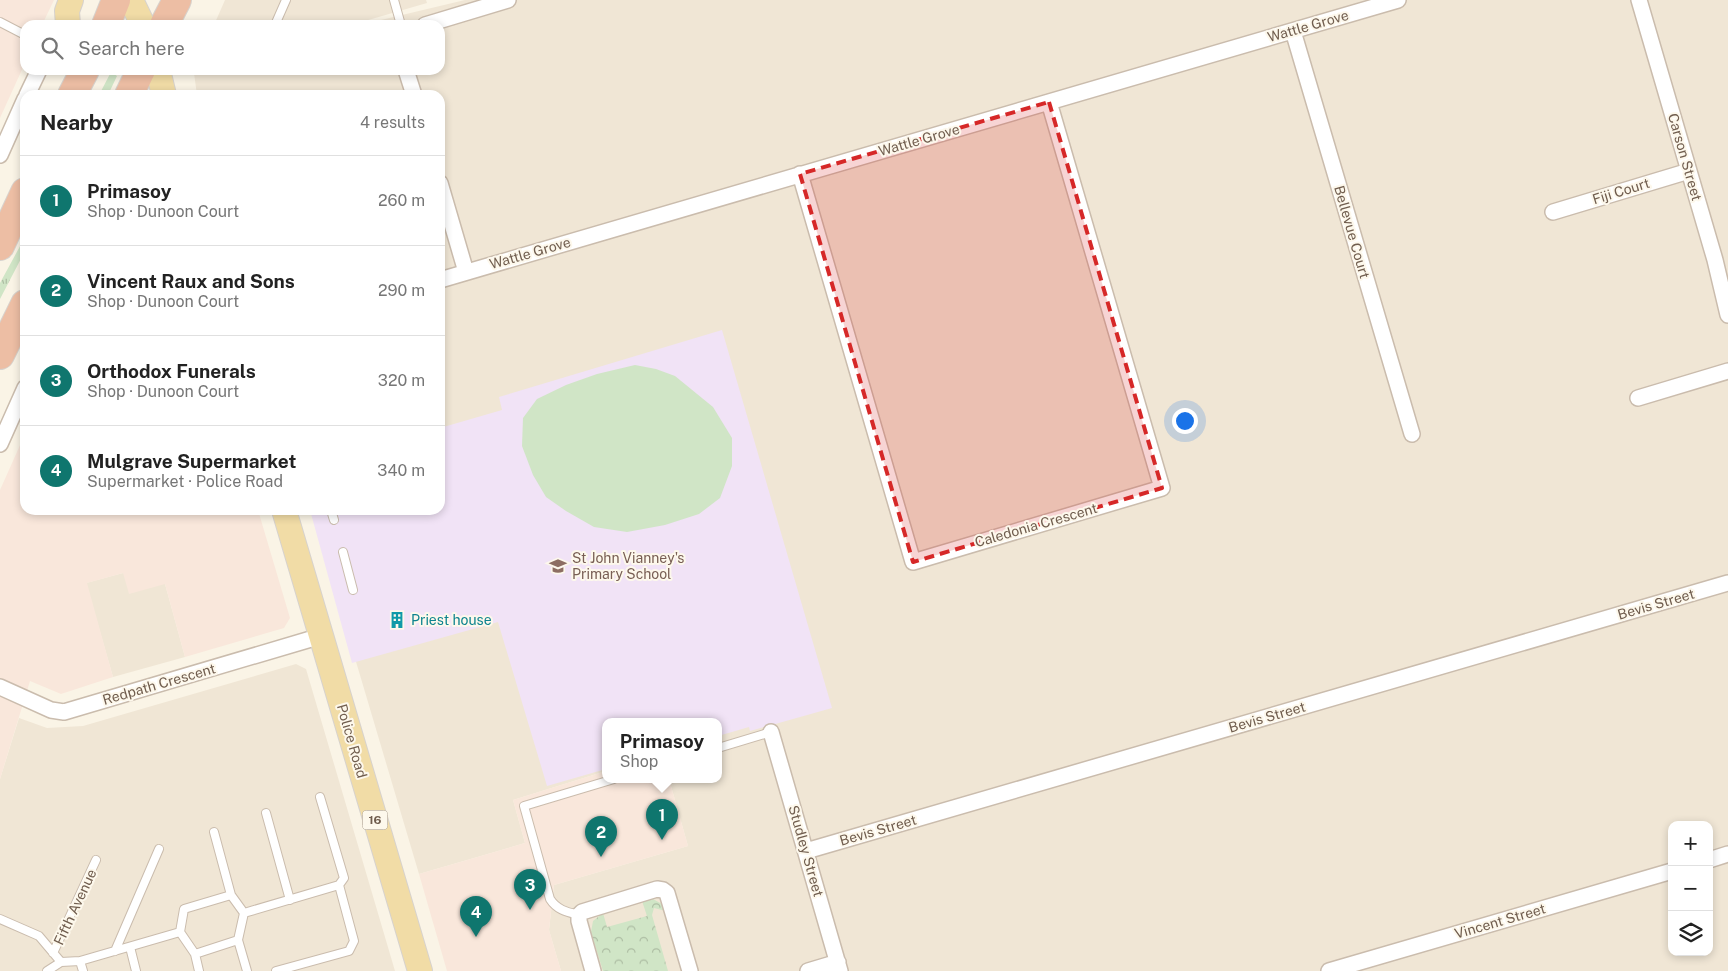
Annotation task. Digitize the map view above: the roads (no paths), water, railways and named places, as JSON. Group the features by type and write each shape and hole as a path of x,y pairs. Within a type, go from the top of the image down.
{"highway":[{"path":"167,20 177,0"},
{"path":"131,90 139,75"},
{"path":"0,246 20,203"},
{"path":"0,355 20,314"}],"main road":[{"path":"132,0 141,20"},
{"path":"146,0 149,20"},
{"path":"159,75 163,90"},
{"name":"Police Road","path":"285,515 420,971"}],"street":[{"path":"441,20 508,0"},
{"name":"Wattle Grove","path":"445,278 1398,0"},
{"name":"Carson Street","path":"1640,0 1715,260 1728,315"},
{"name":"Bellevue Court","path":"1293,30 1412,434"},
{"path":"29,90 37,75"},
{"path":"408,75 412,90"},
{"name":"Caledonia Crescent","path":"800,174 913,562 1162,488 1049,102"},
{"path":"0,155 20,110"},
{"name":"Fiji Court","path":"1553,212 1689,171"},
{"path":"445,200 466,272"},
{"path":"1638,398 1728,371"},
{"path":"0,444 20,399"},
{"name":"Bevis Street","path":"806,851 1728,583"},
{"name":"Redpath Crescent","path":"0,688 51,710 64,712 321,636"},
{"name":"Studley Street","path":"771,732 839,967"},
{"path":"1713,859 1728,854"},
{"name":"Vincent Street","path":"1329,971 1668,872"},
{"path":"593,971 578,921 579,915 582,912 600,906 658,889 663,890 668,898 690,971"},
{"path":"808,971 839,967"}],"lane":[{"path":"277,20 286,0"},
{"path":"394,0 400,20"},
{"path":"0,22 20,32"},
{"path":"332,515 334,520"},
{"path":"343,552 353,590"},
{"path":"722,747 771,732"},
{"path":"579,915 561,910 550,900 524,806 602,783"},
{"path":"244,913 339,886 344,878 320,797"},
{"path":"266,813 290,900"},
{"path":"214,832 232,895 244,913 238,940 247,971"},
{"path":"115,951 160,849"},
{"name":"Fifth Avenue","path":"53,953 96,860"},
{"path":"276,971 349,951 354,941 339,886"},
{"path":"199,971 195,954 180,932 184,909 232,895"},
{"path":"0,919 39,936 61,962"},
{"path":"47,971 61,962 80,961 180,932"},
{"path":"195,954 238,940"},
{"path":"130,947 136,971"},
{"path":"80,961 83,971"}],"place":[{"name":"St John Vianney's Primary School","path":"558,566"},
{"name":"Priest house","path":"397,620"},
{"name":"Primasoy","path":"662,840"},
{"name":"Vincent Raux and Sons","path":"601,857"},
{"name":"Orthodox Funerals","path":"530,910"},
{"name":"Mulgrave Supermarket","path":"476,937"}]}
